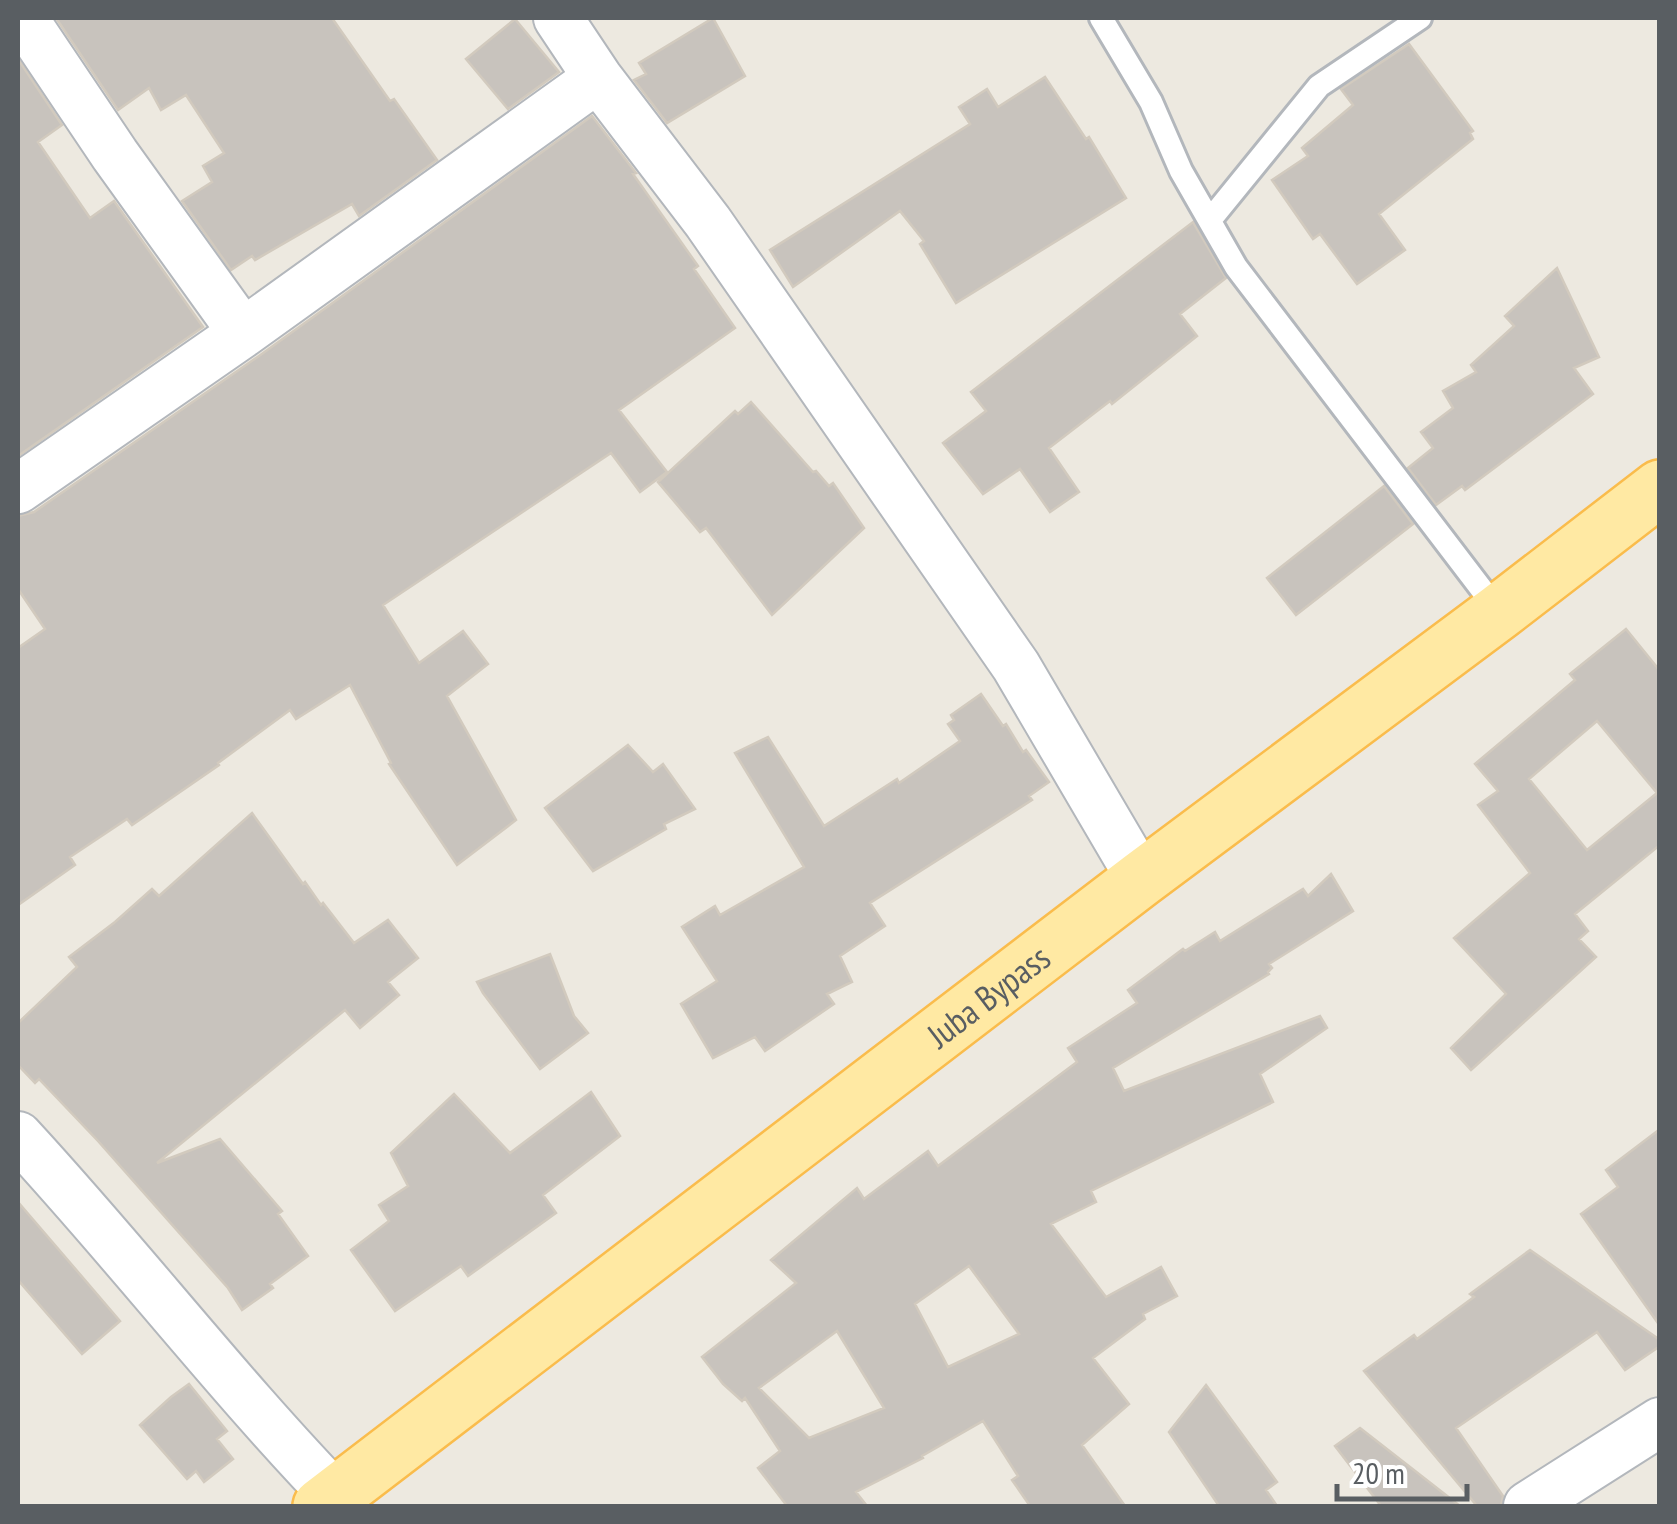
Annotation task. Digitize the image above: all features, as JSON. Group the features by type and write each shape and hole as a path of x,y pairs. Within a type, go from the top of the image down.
{"main road":[{"name":"Juba Bypass","path":"334,1503 1141,879 1660,488"}],"street":[{"path":"558,18 598,78 708,222 1016,666 1141,879"},
{"path":"24,31 243,333"},
{"path":"18,490 598,78"},
{"path":"18,1136 334,1503"},
{"path":"1528,1506 1660,1422"}],"lane":[{"path":"1101,18 1151,102 1181,172 1236,267 1500,612"},
{"path":"1210,220 1319,86 1420,18"}],"building":[{"path":"56,18 332,18 437,160 359,216 352,204 231,270 182,201 212,182 203,166 224,153 186,95 161,110 149,88 118,110"},
{"path":"713,18 745,76 667,123 634,80 646,74 639,63"},
{"path":"515,19 559,72 508,109 466,59"},
{"path":"1409,44 1473,131 1473,139 1379,214 1405,250 1357,284 1320,234 1313,239 1272,180 1308,156 1302,148 1353,105 1341,89"},
{"path":"18,59 62,125 38,142 90,218 114,201 203,327 18,456"},
{"path":"1045,77 1086,139 1089,137 1126,198 956,303 920,244 924,241 900,211 793,287 770,250 970,124 959,107 987,89 998,107"},
{"path":"592,116 636,173 633,174 698,266 694,269 735,328 619,410 667,472 640,492 611,453 383,605 419,663 463,631 488,664 447,696 516,820 457,865 389,764 350,685 296,719 290,710 132,825 127,819 70,857 75,865 18,905 18,648 45,629 18,589 18,516 34,512 259,356"},
{"path":"1193,222 1226,278 1180,314 1197,336 1049,448 1079,492 1050,512 1020,469 983,494 943,443 986,411 971,392"},
{"path":"1557,268 1599,357 1574,368 1593,394 1465,490 1462,486 1436,505 1408,468 1433,448 1421,432 1453,408 1443,391 1476,372 1471,365 1514,326 1505,316"},
{"path":"751,402 813,472 829,486 833,483 864,528 772,615 706,528 700,532 658,482 735,411 738,414"},
{"path":"1384,486 1413,524 1296,615 1267,578"},
{"path":"1626,629 1660,671 1660,845 1575,914 1588,931 1579,939 1596,957 1471,1070 1451,1048 1506,994 1454,938 1530,873 1478,805 1498,791 1475,764 1575,680 1570,674","holes":["1597,721 1657,793 1587,850 1529,779"]},
{"path":"981,694 1049,782 1029,796 1032,800 870,903 885,926 840,956 852,982 827,994 834,1004 765,1051 755,1037 713,1058 681,1004 717,981 682,927 715,906 720,915 804,867 735,753 768,737 824,826 897,779 899,783 960,741 948,724 954,720 951,715"},
{"path":"628,745 653,772 663,764 695,809 664,824 666,829 593,871 545,808"},
{"path":"252,813 303,884 354,943 388,920 418,958 388,982 399,995 360,1028 345,1010 157,1163 220,1139 282,1211 278,1214 308,1256 242,1310 228,1288 98,1141 39,1079 35,1083 18,1065 18,1023 77,967 69,957 152,889 159,896"},
{"path":"1331,874 1353,911 1269,964 1269,974 1113,1068 1124,1091 1320,1016 1327,1028 1260,1074 1273,1102 1091,1191 1096,1202 1051,1224 1106,1297 1161,1267 1177,1296 1143,1314 1145,1319 1093,1358 1129,1404 1082,1445 1125,1506 1030,1506 1012,1480 1018,1476 983,1421 923,1458 856,1492 867,1506 787,1506 758,1468 780,1451 745,1398 742,1401 723,1384 702,1357 796,1283 771,1260 857,1188 864,1199 928,1151 938,1166 1077,1062 1068,1048 1137,1003 1128,990 1183,949 1215,932 1220,941 1303,889 1308,896","holes":["969,1266 1019,1334 948,1367 915,1304","837,1331 884,1408 809,1438 759,1388"]},
{"path":"550,954 574,1016 588,1033 540,1069 477,982"},
{"path":"591,1092 620,1136 543,1195 556,1213 468,1276 461,1266 395,1311 351,1250 389,1221 379,1205 408,1186 391,1153 454,1094 510,1153"},
{"path":"1660,1129 1660,1326 1581,1214 1618,1187 1606,1170"},
{"path":"18,1202 120,1321 82,1354 18,1280"},
{"path":"1530,1250 1660,1340 1660,1346 1625,1370 1597,1332 1456,1428 1503,1496 1501,1506 1477,1506 1364,1371 1414,1335 1417,1339"},
{"path":"189,1384 227,1431 217,1439 233,1459 204,1482 196,1471 187,1479 140,1425"},
{"path":"1206,1385 1277,1482 1266,1490 1277,1506 1219,1506 1169,1432"},
{"path":"1360,1428 1460,1506 1381,1506 1335,1446"}]}
